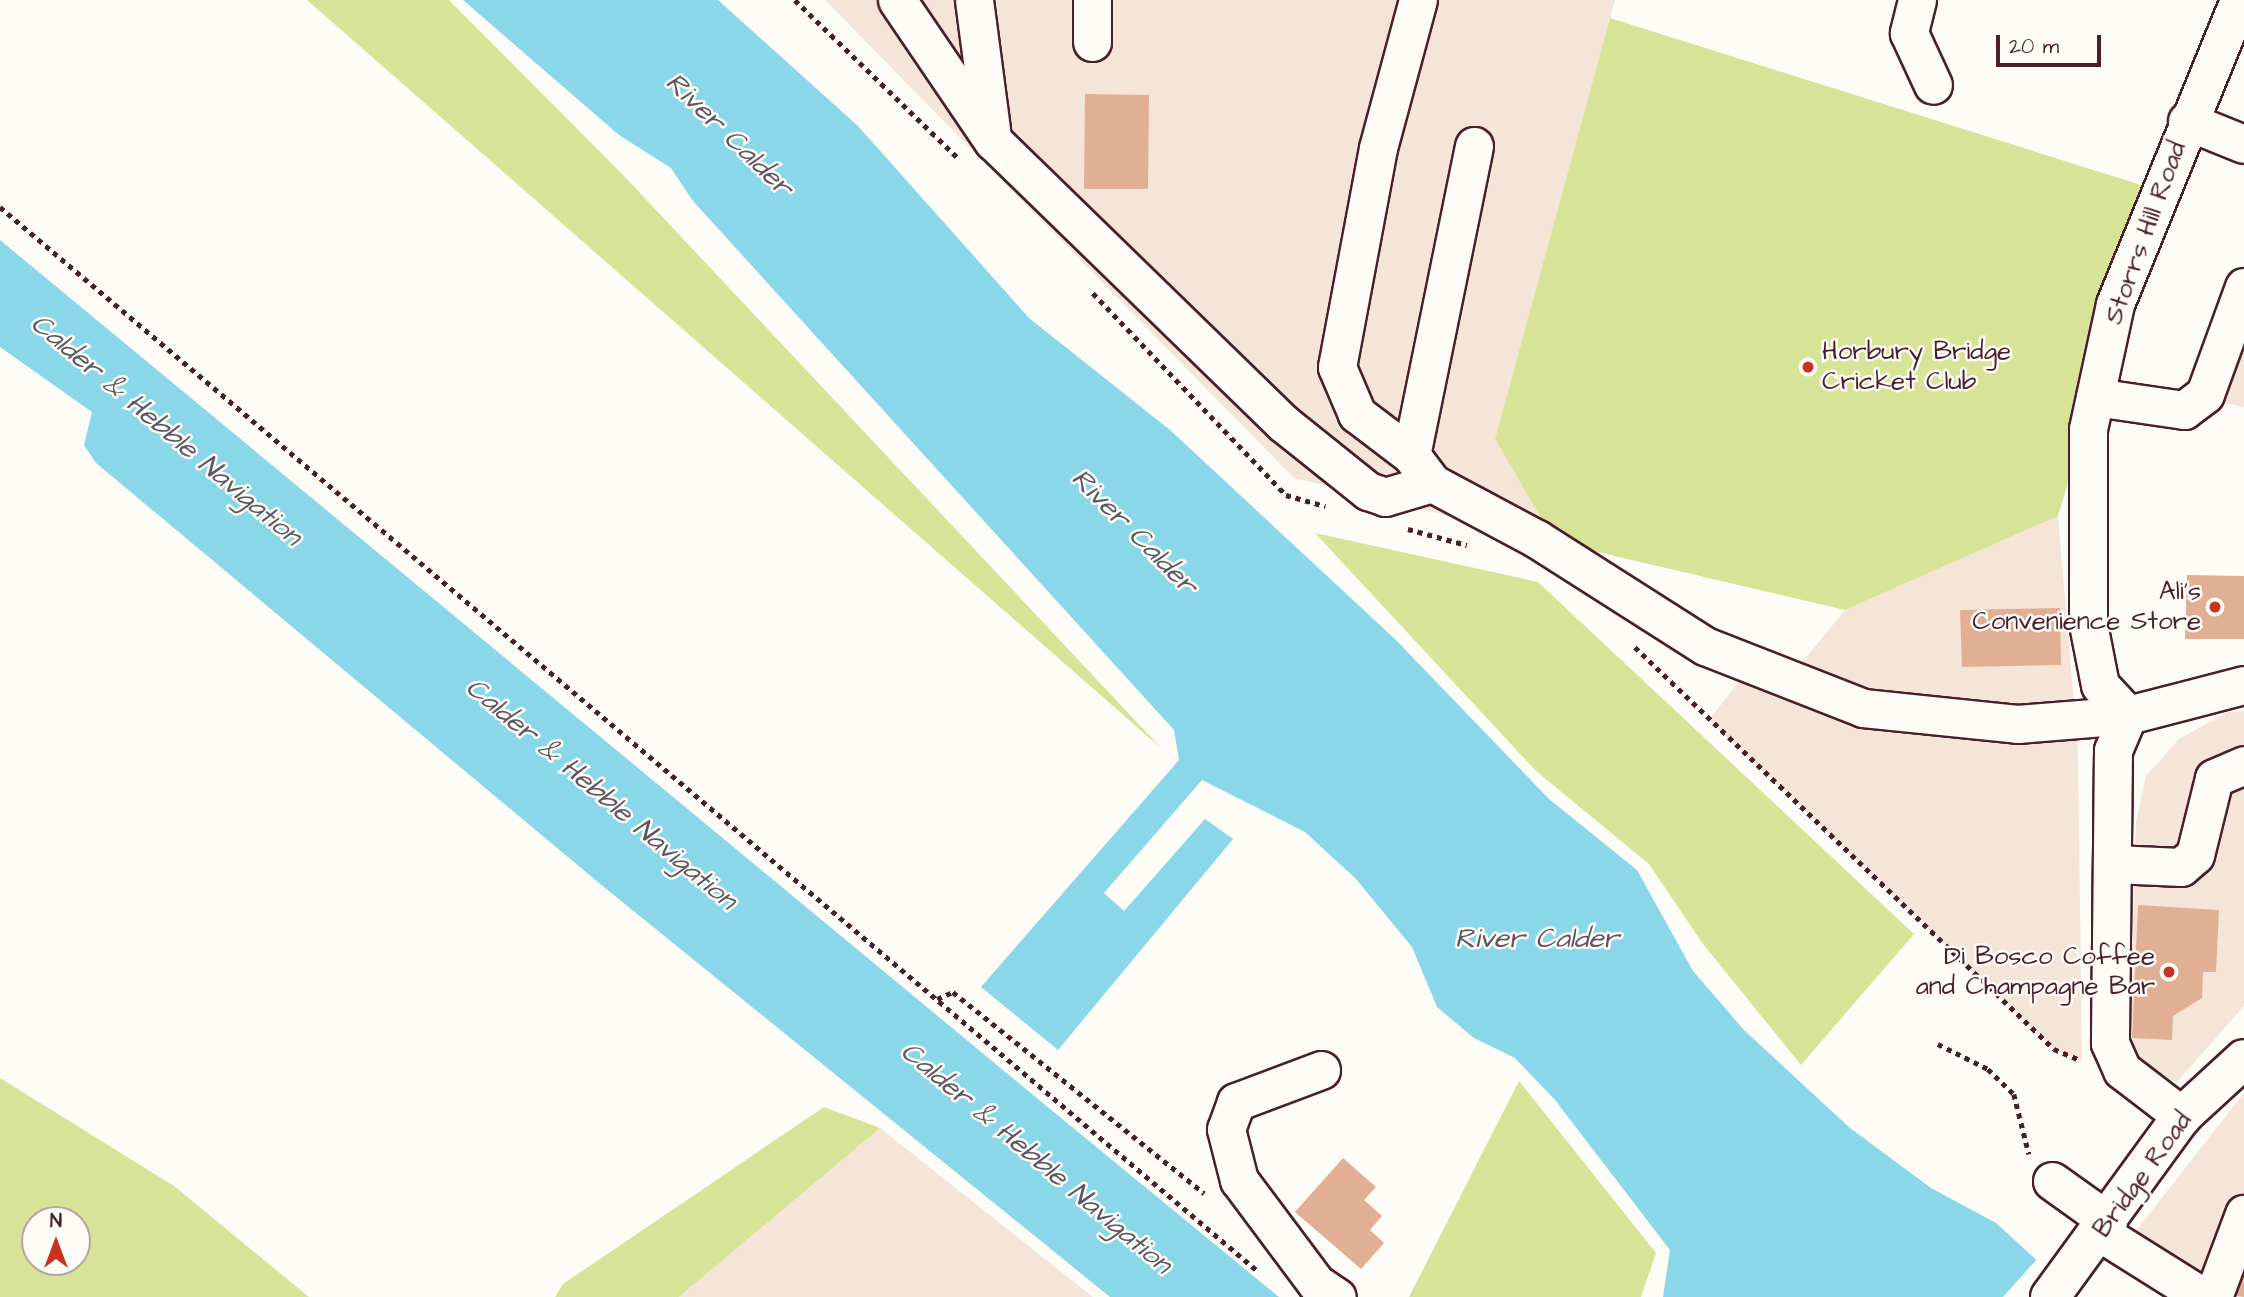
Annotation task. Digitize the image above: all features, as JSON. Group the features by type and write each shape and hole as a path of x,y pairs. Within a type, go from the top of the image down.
{"highway":[{"name":"Bridge Road","path":"2050,1297 2099,1235 2182,1116 2244,1059"}],"street":[{"path":"897,0 993,141 1355,485 1385,497 1421,469 1474,146"},
{"path":"974,0 993,141"},
{"path":"1092,0 1092,42"},
{"path":"1418,0 1378,148 1337,367 1357,414 1421,469 1705,646 1863,708 2017,724 2128,715 2244,685"},
{"path":"1917,0 1909,33 1933,85"},
{"name":"Storrs Hill Road","path":"2128,715 2100,685 2088,624 2084,478 2095,397 2115,304 2232,5"},
{"path":"2187,121 2244,144"},
{"path":"2095,397 2184,410 2205,394 2244,287"},
{"path":"2128,715 2113,750 2113,1057 2182,1116"},
{"path":"2113,864 2181,867 2194,855 2214,778 2244,765"},
{"path":"1321,1070 1236,1102 1226,1129 1239,1180 1316,1283 1337,1297"},
{"path":"2052,1181 2099,1235 2203,1297"},
{"path":"2213,1297 2244,1214"}],"path":[{"path":"794,0 968,169"},
{"path":"0,208 1268,1279"},
{"path":"1087,287 1286,495 1338,509"},
{"path":"1402,527 1480,549"},
{"path":"1627,637 2054,1049 2082,1061 2113,1057"},
{"path":"937,999 953,992 1209,1197"},
{"path":"1938,1044 1988,1069 2014,1094 2029,1156 2052,1181"}],"shaded area":[{"path":"825,0 1615,0 1495,439 1555,542 1294,478"},
{"path":"2244,333 2244,407 2219,402"},
{"path":"2058,516 2078,750 2082,1061 2054,1049 1709,720 1751,666 1798,667 1845,610"},
{"path":"2244,711 2244,1006 2177,1082 2129,1063 2136,821 2146,776 2179,739 2228,712"},
{"path":"2244,1093 2244,1297 2165,1297 2110,1264"},
{"path":"880,1128 1093,1297 679,1297"}],"green space":[{"path":"307,0 449,0 625,177 1162,749"},
{"name":"Horbury Bridge Cricket Club","path":"1610,18 2157,190 2058,516 1845,610 1555,542 1495,439"},
{"path":"1315,533 1538,582 1914,934 1801,1065 1703,944 1649,864 1536,771"},
{"path":"0,1078 174,1186 309,1297 0,1297"},
{"path":"1519,1081 1656,1253 1641,1297 1409,1297"},
{"path":"824,1107 880,1128 679,1297 555,1297 563,1284"}],"water":[{"name":"River Calder","path":"463,0 718,0 858,126 1029,318 1170,430 1395,639 1549,799 1637,870 1693,971 1744,1030 1850,1128 1931,1188 1996,1223 2077,1297 1663,1297 1670,1250 1555,1100 1515,1058 1474,1038 1437,1007 1412,947 1356,879 1305,832 1202,780 1104,893 1124,911 1205,819 1233,839 1058,1050 981,987 1179,760 1174,730 693,201 671,168 619,135"},
{"name":"Calder & Hebble Navigation","path":"0,240 1279,1297 1110,1297 599,883 96,463 84,445 92,412 0,347"}],"pier":[{"path":"2039,1257 2080,1294 2081,1297 2003,1297"}],"building":[{"path":"1085,94 1149,95 1148,189 1084,189"},
{"name":"Ali's Convenience Store","path":"2187,575 2244,576 2244,639 2185,639"},
{"path":"2060,608 2061,665 1962,667 1960,610"},
{"name":"Di Bosco Coffee and Champagne Bar","path":"2138,905 2219,910 2216,972 2203,972 2202,998 2173,1016 2172,1040 2132,1038"},
{"path":"1343,1158 1376,1187 1364,1200 1382,1216 1370,1230 1384,1243 1361,1269 1295,1212"},
{"path":"2244,1265 2244,1297 2224,1294"}],"place":[{"name":"Horbury Bridge Cricket Club","path":"1808,367"},
{"name":"Ali's Convenience Store","path":"2215,607"},
{"name":"Di Bosco Coffee and Champagne Bar","path":"2169,972"}]}
